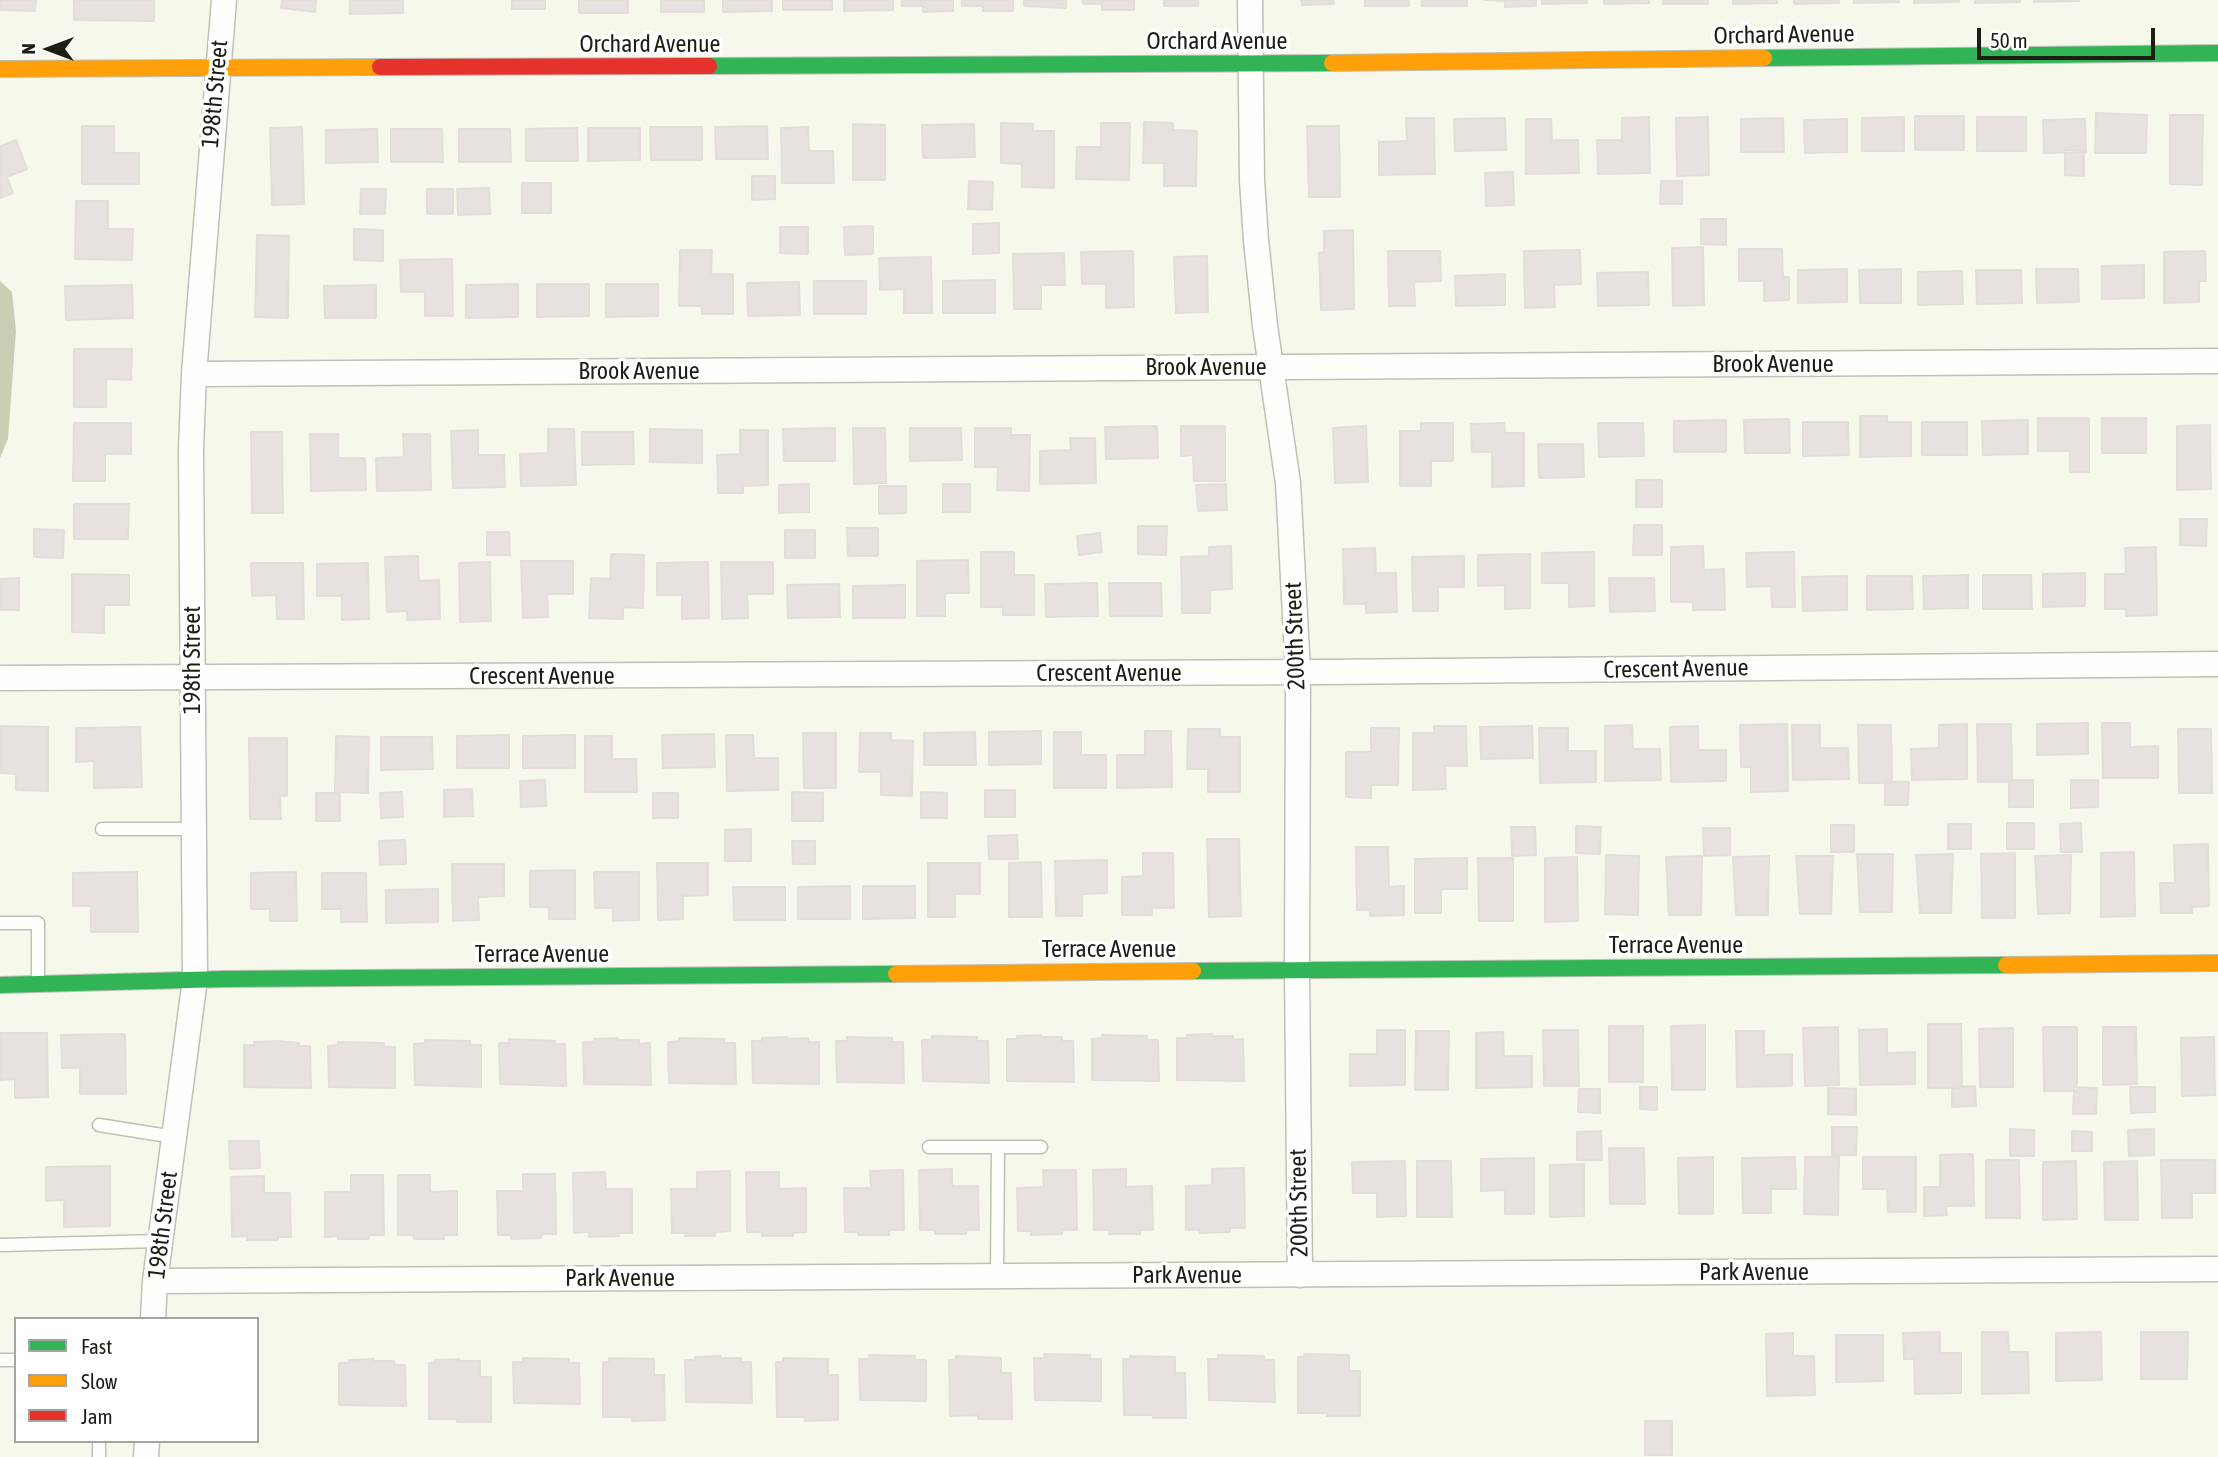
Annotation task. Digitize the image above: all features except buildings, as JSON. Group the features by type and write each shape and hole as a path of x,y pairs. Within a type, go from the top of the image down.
{"street":[{"name":"198th Street","path":"153,1317 155,1281 195,979 191,678 194,374 224,0"},
{"name":"200th Street","path":"1250,0 1252,180 1256,240 1288,483 1298,672 1300,1275"},
{"name":"Orchard Avenue","path":"0,69 1250,64 2218,53"},
{"name":"Brook Avenue","path":"194,374 2218,360"},
{"name":"Crescent Avenue","path":"0,678 1298,672 2218,664"},
{"name":"Terrace Avenue","path":"0,985 195,979 2218,963"},
{"name":"Park Avenue","path":"155,1281 2218,1269"}],"lane":[{"path":"102,829 193,829"},
{"path":"0,923 38,923 38,984"},
{"path":"99,1125 174,1137"},
{"path":"929,1147 1041,1147"},
{"path":"997,1276 998,1147"},
{"path":"0,1245 160,1241"}],"shaded area":[{"path":"0,281 12,292 16,331 8,439 0,458"}],"traffic: fast":[{"path":"1764,58 2218,53"},
{"path":"709,66 1332,63"},
{"path":"1193,971 2006,965"},
{"path":"0,985 225,979 896,974"}],"traffic: slow":[{"path":"1332,63 1764,58"},
{"path":"0,69 380,67"},
{"path":"2006,965 2218,963"},
{"path":"896,974 1193,971"}],"traffic: jam":[{"path":"380,67 709,66"}]}
